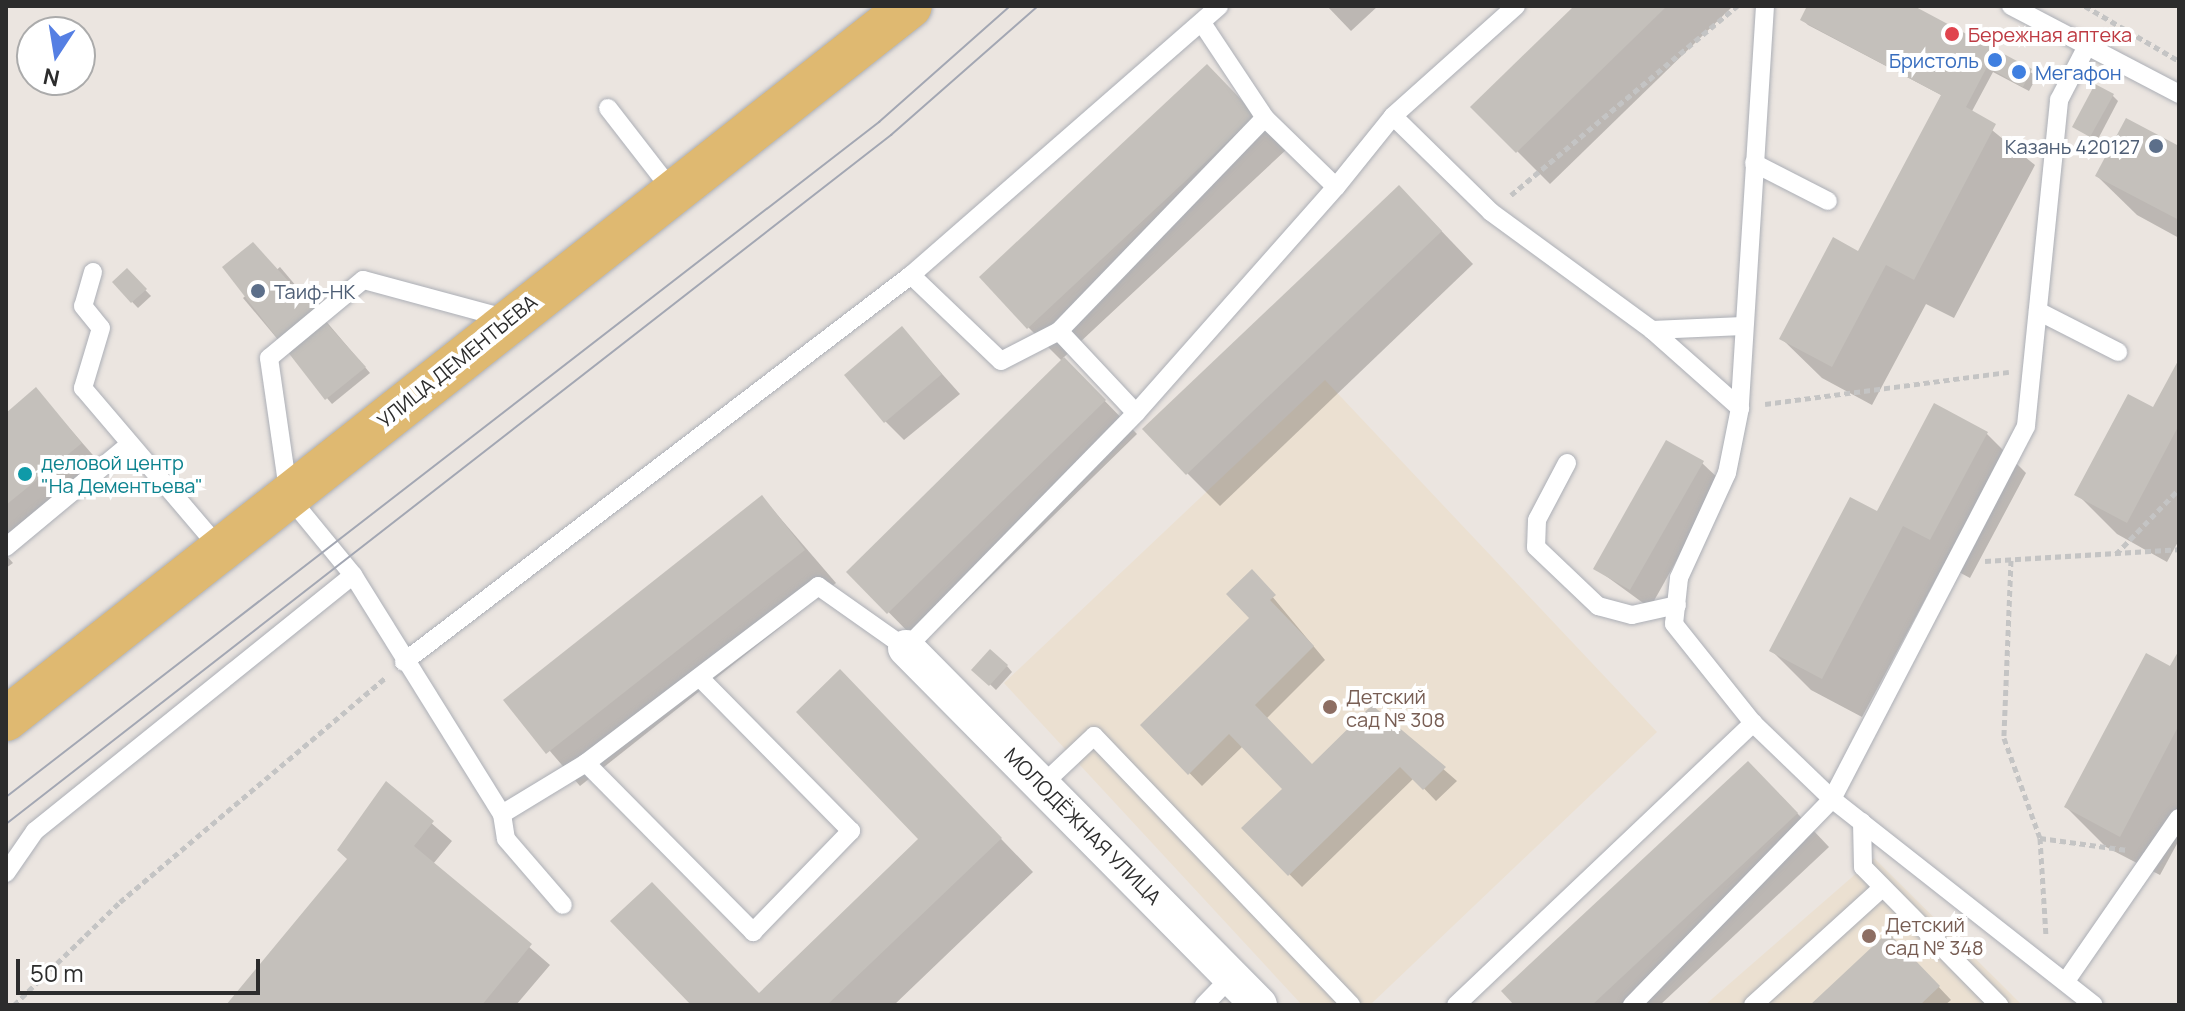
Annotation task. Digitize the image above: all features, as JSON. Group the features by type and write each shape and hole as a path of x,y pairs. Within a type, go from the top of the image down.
{"main road":[{"name":"УЛИЦА ДЕМЕНТЬЕВА","path":"6,719 289,497 508,319 674,193 910,6"}],"street":[{"name":"МОЛОДЁЖНАЯ УЛИЦА","path":"906,648 1259,1005"}],"lane":[{"path":"404,662 911,275 1219,6"},
{"path":"502,814 586,763 818,586 906,648 1136,413 1336,187 1393,116 1516,6"},
{"path":"1765,6 1740,408 1727,473 1679,578 1674,624 1753,723 1832,799 2094,1005"},
{"path":"2011,6 2179,94"},
{"path":"1202,23 1265,118 1336,187"},
{"path":"1632,1005 1832,799 2026,426 2059,100 2087,46"},
{"path":"608,108 674,193"},
{"path":"1393,116 1491,212 1652,330 1740,408"},
{"path":"911,275 1001,361 1059,331 1265,118"},
{"path":"1754,163 1828,201"},
{"path":"93,272 83,306 101,328 83,388 221,550"},
{"path":"508,319 363,280 269,358 289,497 353,575 404,662 502,814 506,839 563,905"},
{"path":"2038,311 2118,352"},
{"path":"1652,330 1743,326"},
{"path":"1059,331 1136,413"},
{"path":"6,547 129,445"},
{"path":"1567,463 1537,520 1536,547 1598,606 1632,615 1677,605"},
{"path":"6,873 35,831 353,575"},
{"path":"586,763 753,932 851,831 699,677"},
{"path":"1456,1005 1753,723"},
{"path":"1043,784 1094,736 1351,1005"},
{"path":"2066,981 2179,818"},
{"path":"1862,822 1863,867 1882,888 1902,898 1999,1005"},
{"path":"1753,1005 1882,888"},
{"path":"1204,1005 1231,977"}],"path":[{"path":"1491,212 1737,6"},
{"path":"2085,6 2179,61"},
{"path":"1740,408 2032,369"},
{"path":"2116,554 2179,489"},
{"path":"1956,561 2179,549"},
{"path":"2011,560 2004,738 2040,838 2048,967"},
{"path":"14,1005 120,902 404,662"},
{"path":"2040,838 2154,854"}],"shaded area":[{"name":"Детский сад № 308","path":"1325,380 1657,732 1370,1005 1302,1005 1004,683"},
{"name":"Детский сад № 348","path":"1874,858 2022,1005 1705,1005"}],"building":[{"path":"1574,6 1667,6 1516,153 1470,107"},
{"path":"1807,6 1914,6 2032,69 2023,87 1987,67 1966,107 1996,124 1914,280 1886,265 1832,367 1779,339 1833,237 1858,251 1941,95 1800,20"},
{"path":"1207,64 1256,115 1027,329 979,277"},
{"path":"2095,84 2114,94 2090,137 2072,127"},
{"path":"2126,118 2179,146 2179,220 2095,176"},
{"path":"1399,185 1442,231 1186,475 1142,429"},
{"path":"253,242 366,367 325,400 222,267"},
{"path":"127,268 147,289 131,303 112,282"},
{"path":"902,326 942,374 884,423 844,375"},
{"path":"1064,357 1106,400 887,614 846,572"},
{"path":"2179,359 2179,425 2127,523 2074,495 2128,394 2153,407"},
{"name":"деловой центр \"На Дементьева\"","path":"36,387 82,443 6,505 6,413"},
{"path":"1934,403 1988,432 1930,540 1903,526 1822,679 1769,651 1850,497 1877,511"},
{"path":"1666,440 1704,461 1630,590 1593,569"},
{"path":"762,495 805,550 546,754 503,700"},
{"path":"1252,569 1276,595 1270,600 1314,646 1255,705 1312,764 1372,705 1446,767 1423,790 1400,767 1288,876 1241,828 1282,789 1229,734 1188,775 1140,725 1249,618 1226,594"},
{"path":"990,649 1008,665 989,686 971,670"},
{"path":"2179,650 2179,725 2120,837 2064,807 2146,653 2170,666"},
{"path":"840,669 1002,838 827,1005 691,1005 610,921 652,882 759,993 918,839 796,712"},
{"path":"1748,761 1798,813 1592,1005 1514,1005 1501,991"},
{"path":"386,781 434,821 414,846 532,944 482,1005 226,1005 347,859 337,850"},
{"path":"1888,932 1940,986 1920,1005 1810,1005"}],"tram line":[{"path":"6,797 879,122 1010,6"},
{"path":"6,824 891,135 1038,6"}],"place":[{"name":"Бережная аптека","path":"1952,34"},
{"name":"Бристоль","path":"1995,60"},
{"name":"Мегафон","path":"2019,72"},
{"name":"Казань 420127","path":"2156,146"},
{"name":"Таиф-НК","path":"258,291"},
{"name":"деловой центр \"На Дементьева\"","path":"25,474"},
{"name":"Детский сад № 308","path":"1330,707"},
{"name":"Детский сад № 348","path":"1869,936"}]}
